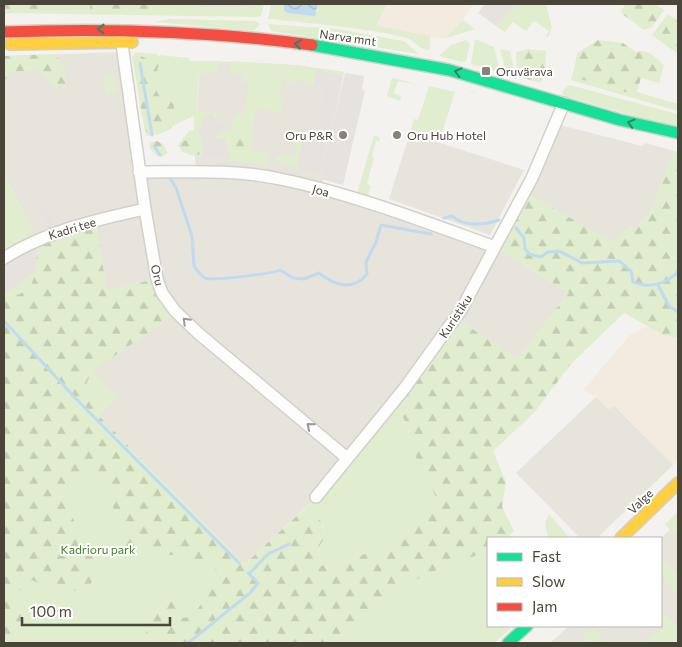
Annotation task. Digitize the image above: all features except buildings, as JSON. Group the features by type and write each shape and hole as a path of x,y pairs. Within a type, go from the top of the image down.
{"main road":[{"name":"Narva mnt","path":"4,32 121,29 261,38 384,56 475,77 624,132 678,144"},
{"name":"Narva mnt","path":"4,44 121,42 259,50 382,66 678,133"},
{"name":"Valge","path":"622,537 678,483"},
{"path":"508,643 526,627"}],"street":[{"name":"Oru","path":"121,29 121,42 139,172 157,279 162,293 175,311 198,333 347,458"},
{"name":"Kuristiku","path":"316,497 404,389 460,310 532,178 562,108"},
{"name":"Joa","path":"139,172 213,172 279,179 346,196 495,248"},
{"name":"Kadri tee","path":"4,258 37,240 76,225 145,209"}],"shaded area":[{"path":"202,4 256,4 255,8 201,7"},
{"path":"387,4 473,4 463,20 444,39 376,26"},
{"path":"485,4 517,4 496,26 478,13"},
{"path":"122,52 139,172 197,172 195,158 200,62 295,65 344,72 321,190 495,247 569,293 518,359 455,318 316,497 245,564 98,415 92,370 158,326 173,312 157,279 107,290 95,221 35,236 4,173 4,56"},
{"path":"316,70 341,76 319,174 297,167 303,138 295,136 297,125 317,129 320,116 322,116 324,87 314,84"},
{"name":"Oru P&R","path":"345,73 364,76 362,89 365,91 343,185 321,179"},
{"path":"212,114 217,125 223,122 225,126 216,136 217,140 224,138 230,155 224,157 202,156 203,144 197,128 204,125 202,118"},
{"path":"556,124 642,146 645,143 674,151 652,208 636,229 629,227 614,243 525,193"},
{"path":"410,133 524,170 490,235 389,199"},
{"path":"47,205 55,227 48,229 40,208"},
{"path":"37,240 36,271 4,294 4,258"},
{"path":"647,326 665,336 678,338 678,460 673,465 615,405 609,409 596,397 583,390 630,335"},
{"path":"596,397 609,409 614,405 673,465 598,537 579,537 516,473"},
{"path":"678,522 678,643 550,643 568,627 662,627 662,537"}],"green space":[{"path":"4,4 202,4 201,7 255,8 256,4 264,4 261,16 257,17 4,13"},
{"path":"4,4 61,4 51,9 4,14"},
{"path":"67,4 161,4 166,13 90,13 90,5"},
{"path":"271,4 284,4 284,10 317,12 318,4 387,4 376,26 430,36 430,50 422,48 407,38 387,34 337,26 268,19"},
{"path":"517,4 546,4 552,28 548,37 546,36 549,31 534,21 526,31 513,22 505,32 496,26"},
{"path":"626,4 655,4 664,10 652,27 644,30 622,14 621,10"},
{"path":"668,14 678,21 678,54 652,35"},
{"path":"169,19 256,21 260,24 254,31 154,22"},
{"path":"463,20 475,29 444,39"},
{"path":"268,24 337,29 404,41 419,54 271,31"},
{"path":"475,39 494,47 498,63 497,71 471,64"},
{"path":"466,40 470,44 466,61 461,62 439,56 451,45"},
{"path":"598,40 623,43 636,52 644,51 655,57 664,65 659,83 641,78 636,95 573,77 577,53"},
{"path":"500,49 510,51 515,74 507,75"},
{"path":"528,49 546,51 545,74 541,83 523,78 517,67 516,52"},
{"path":"136,52 157,54 158,57 160,55 189,58 189,61 219,61 218,72 199,74 197,111 218,113 214,120 212,114 202,118 204,125 198,128 203,144 202,156 188,154 178,145 189,131 194,130 194,116 159,133 146,136 132,57"},
{"path":"56,54 65,71 65,85 54,87 40,69 11,72 4,81 4,56"},
{"path":"141,56 159,65 153,82 159,96 173,101 176,119 170,129 157,135 146,132 142,113 139,94"},
{"path":"230,61 295,65 344,72 343,76 317,70 313,85 310,82 297,79 296,83 282,80 278,98 283,99 281,109 284,110 283,113 256,108 251,137 253,138 251,150 266,153 268,157 267,165 228,161 230,155 224,138 217,140 216,137 231,129 236,114 244,114 249,83 243,82 243,75 229,73"},
{"path":"575,66 574,77 636,95 637,92 678,104 678,111 571,80"},
{"path":"114,75 118,93 106,95 103,76"},
{"path":"392,78 422,86 398,81 394,93 402,97 399,101 387,96"},
{"path":"570,85 677,114 678,126 641,118 562,95 564,89"},
{"path":"429,86 455,92 439,142 410,133 414,119 418,120"},
{"path":"245,124 248,124 243,161 230,159 234,152 233,145"},
{"path":"374,135 380,138 379,142 376,141 372,156 374,158 367,184 371,186 367,198 357,194"},
{"path":"193,136 202,145 199,155 182,152 179,144"},
{"path":"295,136 303,138 297,167 275,161 279,155 294,158 297,140"},
{"path":"157,141 163,144 168,153 162,157 157,156 150,149 149,143"},
{"path":"674,151 678,152 678,236 666,251 671,258 676,259 678,256 678,338 665,336 624,313 570,365 534,413 493,451 506,482 502,507 514,531 508,537 487,537 487,551 426,574 404,587 370,619 343,635 335,643 167,643 146,633 156,600 171,596 179,601 182,618 192,617 217,582 215,564 193,567 180,555 163,555 146,540 144,550 129,557 102,472 68,485 62,494 79,532 97,540 99,566 89,588 58,593 32,580 7,601 20,613 25,624 20,639 4,643 4,295 13,297 30,289 36,271 37,240 95,221 107,290 157,279 173,312 158,326 92,371 84,389 98,415 245,564 303,510 321,521 325,537 317,550 321,566 348,560 376,550 391,537 415,524 436,498 425,472 412,451 407,424 393,403 455,318 518,358 569,293 495,247 525,193 614,242 629,227 636,229 652,208"},
{"name":"Kadrioru park","path":"4,173 37,240 95,221 107,290 157,279 158,326 92,371 118,398 99,415 245,564 176,643 4,643"},
{"path":"678,236 678,256 676,259 667,255 666,251"},
{"path":"393,403 407,424 412,451 425,472 436,498 415,524 391,537 376,550 348,560 321,566 317,550 325,536 321,521 303,510 316,497"},
{"path":"678,512 678,532 674,535 665,524"},
{"path":"549,514 569,537 548,537 545,522"},
{"path":"487,551 487,627 512,628 494,643 335,643 343,635 370,619 404,587 426,574"},
{"path":"662,559 678,576 678,595 662,577"},
{"path":"662,611 678,628 678,643 644,643 662,627"},
{"path":"593,628 607,643 588,643 582,637"}],"water":[{"path":"284,4 318,4 315,16 287,13 284,10"}],"waterway":[{"path":"140,63 152,135"},
{"path":"154,146 160,155"},
{"path":"168,175 176,188 192,236 194,266 205,278 241,277 280,270 293,278 304,279 319,273 331,281 350,285 362,280 367,274 366,262 376,242 381,225 431,234"},
{"path":"444,218 452,216 462,222 475,224 499,220"},
{"path":"516,228 524,238 525,249 529,254 541,257 548,252 559,251 582,263 619,261 631,271 633,282 639,284 657,284 668,280 678,272"},
{"path":"658,285 669,306 678,312"},
{"path":"4,321 81,404 239,563"},
{"path":"249,574 268,554 289,544"},
{"path":"188,643 250,593 258,583 248,573"}],"traffic: fast":[{"path":"312,45 449,70 620,120 678,133"},
{"path":"508,643 526,627"}],"traffic: slow":[{"path":"10,44 132,42"},
{"path":"622,537 678,483"}],"traffic: jam":[{"path":"4,32 81,30 158,32 235,36 312,45"}],"place":[{"name":"Oruvärava","path":"486,71"},
{"name":"Oru P&R","path":"343,135"},
{"name":"Oru Hub Hotel","path":"397,135"}]}
